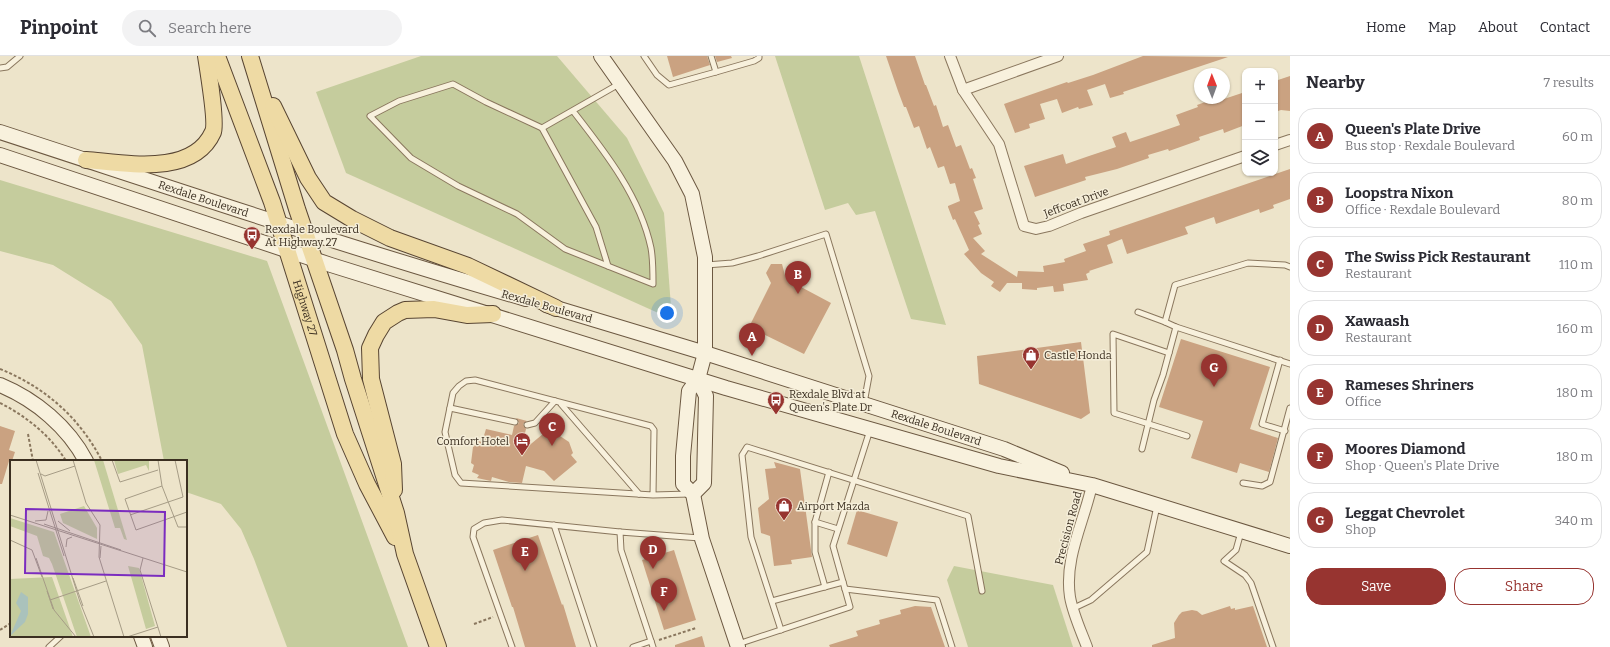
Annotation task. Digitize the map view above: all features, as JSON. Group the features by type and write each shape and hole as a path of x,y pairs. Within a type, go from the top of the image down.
{"main road":[{"path":"86,160 146,164 176,162 192,156 202,148 214,132 212,99 206,56"},
{"name":"Highway 27","path":"217,56 279,223 345,434 367,484 405,554"},
{"path":"601,56 675,161 692,194 705,257 704,353 698,379 689,391 683,456 683,484 693,494 702,539 738,646"},
{"path":"251,59 308,178 324,202 352,220 390,238 468,266 556,308"},
{"name":"Highway 27","path":"251,59 396,513 405,554 438,647"},
{"name":"Rexdale Boulevard","path":"0,132 305,232 442,275 704,353 1004,449 1092,486"},
{"name":"Rexdale Boulevard","path":"0,155 315,259 698,379 999,466 1092,486 1290,546"},
{"path":"396,513 393,464 371,379 370,348 372,342 384,322 405,310 434,309 467,315 493,314"},
{"path":"693,494 704,483 706,396 698,379"},
{"path":"0,385 24,397 45,412 66,433 85,460"},
{"path":"141,637 145,647"},
{"path":"158,637 162,647"}],"street":[{"name":"Jeffcoat Drive","path":"950,56 963,90 999,144 1024,226 1036,229 1049,226 1081,213 1242,157"},
{"path":"963,90 1058,56"},
{"path":"1278,144 1290,140"},
{"name":"Precision Road","path":"1086,647 1070,597 1069,570 1075,542 1087,508 1092,486"}],"lane":[{"path":"0,68 7,67 20,56"},
{"path":"644,56 657,75 669,85 754,61 759,58 759,56"},
{"path":"711,56 716,72"},
{"path":"573,111 601,147 638,207 651,249 653,284 565,249 516,214 458,186 411,158 370,116 399,101 453,84 486,102 542,128 596,227 608,266"},
{"path":"542,128 620,84"},
{"path":"705,265 732,263 826,234 869,376 864,404"},
{"path":"1164,322 1175,285 1248,263 1285,265 1290,267"},
{"path":"1138,312 1176,327 1290,364"},
{"path":"1142,449 1154,400 1176,327"},
{"path":"1169,353 1113,334 1114,413 1187,436"},
{"path":"1280,360 1262,424 1285,431"},
{"path":"654,495 654,430 651,426 475,380 466,381 453,393 445,432 455,475 461,483 654,495 693,494"},
{"path":"527,425 535,423 558,402"},
{"path":"558,402 639,494"},
{"path":"450,408 515,422"},
{"path":"1243,483 1262,486 1270,482 1290,408"},
{"path":"738,646 850,607 833,546 870,429"},
{"path":"781,630 751,537 742,455 747,447 968,516 982,591"},
{"path":"825,587 816,552 815,522 829,472"},
{"path":"1074,608 1091,600 1147,552 1157,505"},
{"path":"512,647 473,537 474,529 484,523 502,520 702,539"},
{"path":"815,522 838,529"},
{"path":"554,525 594,647"},
{"path":"1241,531 1236,550 1224,561 1245,575 1251,583 1273,647"},
{"path":"620,532 621,550 652,643 633,647"},
{"path":"772,601 843,582"},
{"path":"845,589 937,600 952,647"},
{"path":"49,647 60,637"}],"path":[{"path":"0,403 26,418 40,430 53,443 65,460"},
{"path":"28,434 33,460"},
{"path":"474,624 500,614"},
{"path":"0,630 10,624"},
{"path":"652,643 696,628"}],"green space":[{"path":"421,56 557,56 627,138 664,213 671,307 665,316 346,173 316,92"},
{"path":"775,56 859,56 946,325 911,319 875,211 856,215 848,203 825,210"},
{"path":"0,180 267,261 408,647 287,647 254,559 241,529 221,504 187,492 187,460 164,460 142,345 111,301 53,265 0,251"},
{"path":"954,566 1053,585 1073,647 968,647 947,580"}],"building":[{"path":"667,56 707,56 710,65 673,77"},
{"path":"715,56 731,56 732,58 717,62"},
{"path":"886,56 915,56 934,106 936,105 943,127 948,125 956,147 961,145 970,169 972,168 976,178 973,179 983,209 974,212 980,224 978,225 982,234 973,238 985,251 981,254 1017,277 1018,271 1044,272 1043,266 1065,262 1064,259 1086,251 1083,244 1110,235 1109,231 1270,176 1278,176 1278,173 1290,169 1290,199 1273,205 1274,208 1260,213 1259,209 1216,224 1214,217 1185,227 1188,234 1127,254 1122,239 1107,245 1113,263 1089,271 1090,272 1086,274 1088,280 1063,284 1064,291 1054,292 1053,286 1037,288 1037,290 1022,289 1022,283 1007,283 1000,292 991,286 994,282 981,273 964,254 969,250 955,219 953,220 948,207 960,201 955,183 950,184 944,166 938,168 930,147 927,149 919,126 914,128 898,91"},
{"path":"1143,56 1228,57 1123,92 1124,94 1110,98 1105,84 1087,90 1093,105 1079,109 1078,107 1062,113 1057,99 1040,104 1045,119 1029,124 1030,128 1015,133 1004,104 1067,82 1068,83"},
{"path":"1290,76 1290,111 1278,111 1278,80"},
{"path":"1242,93 1242,126 1224,133 1223,129 1199,137 1200,140 1169,151 1168,149 1148,155 1149,158 1117,169 1085,177 1086,180 1035,197 1024,166 1063,154 1066,164 1116,147 1112,137 1126,132 1130,142 1154,134 1180,125 1176,115 1198,107 1197,105 1200,104 1230,104 1230,97"},
{"path":"771,264 782,264 786,279 831,303 804,354 749,327 771,283 766,273"},
{"path":"1181,339 1270,367 1250,429 1278,438 1269,472 1240,463 1237,473 1191,458 1203,421 1159,407"},
{"name":"Castle Honda","path":"1081,342 1090,413 1081,419 979,384 977,356"},
{"name":"Comfort Hotel","path":"516,418 527,421 523,424 526,429 520,453 549,429 556,436 557,434 569,442 573,453 571,455 577,462 554,481 544,471 526,466 522,483 509,482 492,477 491,481 477,478 479,475 472,472 474,465 471,463 473,447 478,441 482,442 486,429 512,435 514,426 519,423"},
{"path":"0,426 15,431 9,450 15,452 12,460 9,461 2,484 0,484"},
{"name":"Airport Mazda","path":"774,462 800,469 812,557 791,560 792,564 774,566 770,536 761,533 758,508 769,499 765,469 776,468"},
{"path":"857,510 898,522 887,557 847,544"},
{"path":"538,535 562,605 563,604 576,647 525,647 493,550"},
{"path":"674,550 696,620 664,630 642,560"},
{"path":"915,606 931,607 945,647 830,647 829,645 858,636 856,631 880,624 879,620 901,614 900,610"},
{"path":"1230,606 1231,609 1235,608 1235,610 1253,606 1267,647 1152,647 1152,645 1175,638 1174,623 1182,612 1192,610 1197,611 1202,615"},
{"path":"702,636 705,647 675,647 675,645"}],"place":[{"name":"Rexdale Boulevard At Highway 27","path":"252,250"},
{"name":"Loopstra Nixon","path":"798,294"},
{"name":"Queen's Plate Drive","path":"752,356"},
{"name":"Castle Honda","path":"1031,370"},
{"name":"Leggat Chevrolet","path":"1214,387"},
{"name":"Rexdale Blvd at Queen's Plate Dr","path":"776,415"},
{"name":"The Swiss Pick Restaurant","path":"552,446"},
{"name":"Comfort Hotel","path":"522,456"},
{"name":"Airport Mazda","path":"784,521"},
{"name":"Xawaash","path":"653,569"},
{"name":"Rameses Shriners","path":"525,571"},
{"name":"Moores Diamond","path":"664,611"}]}
